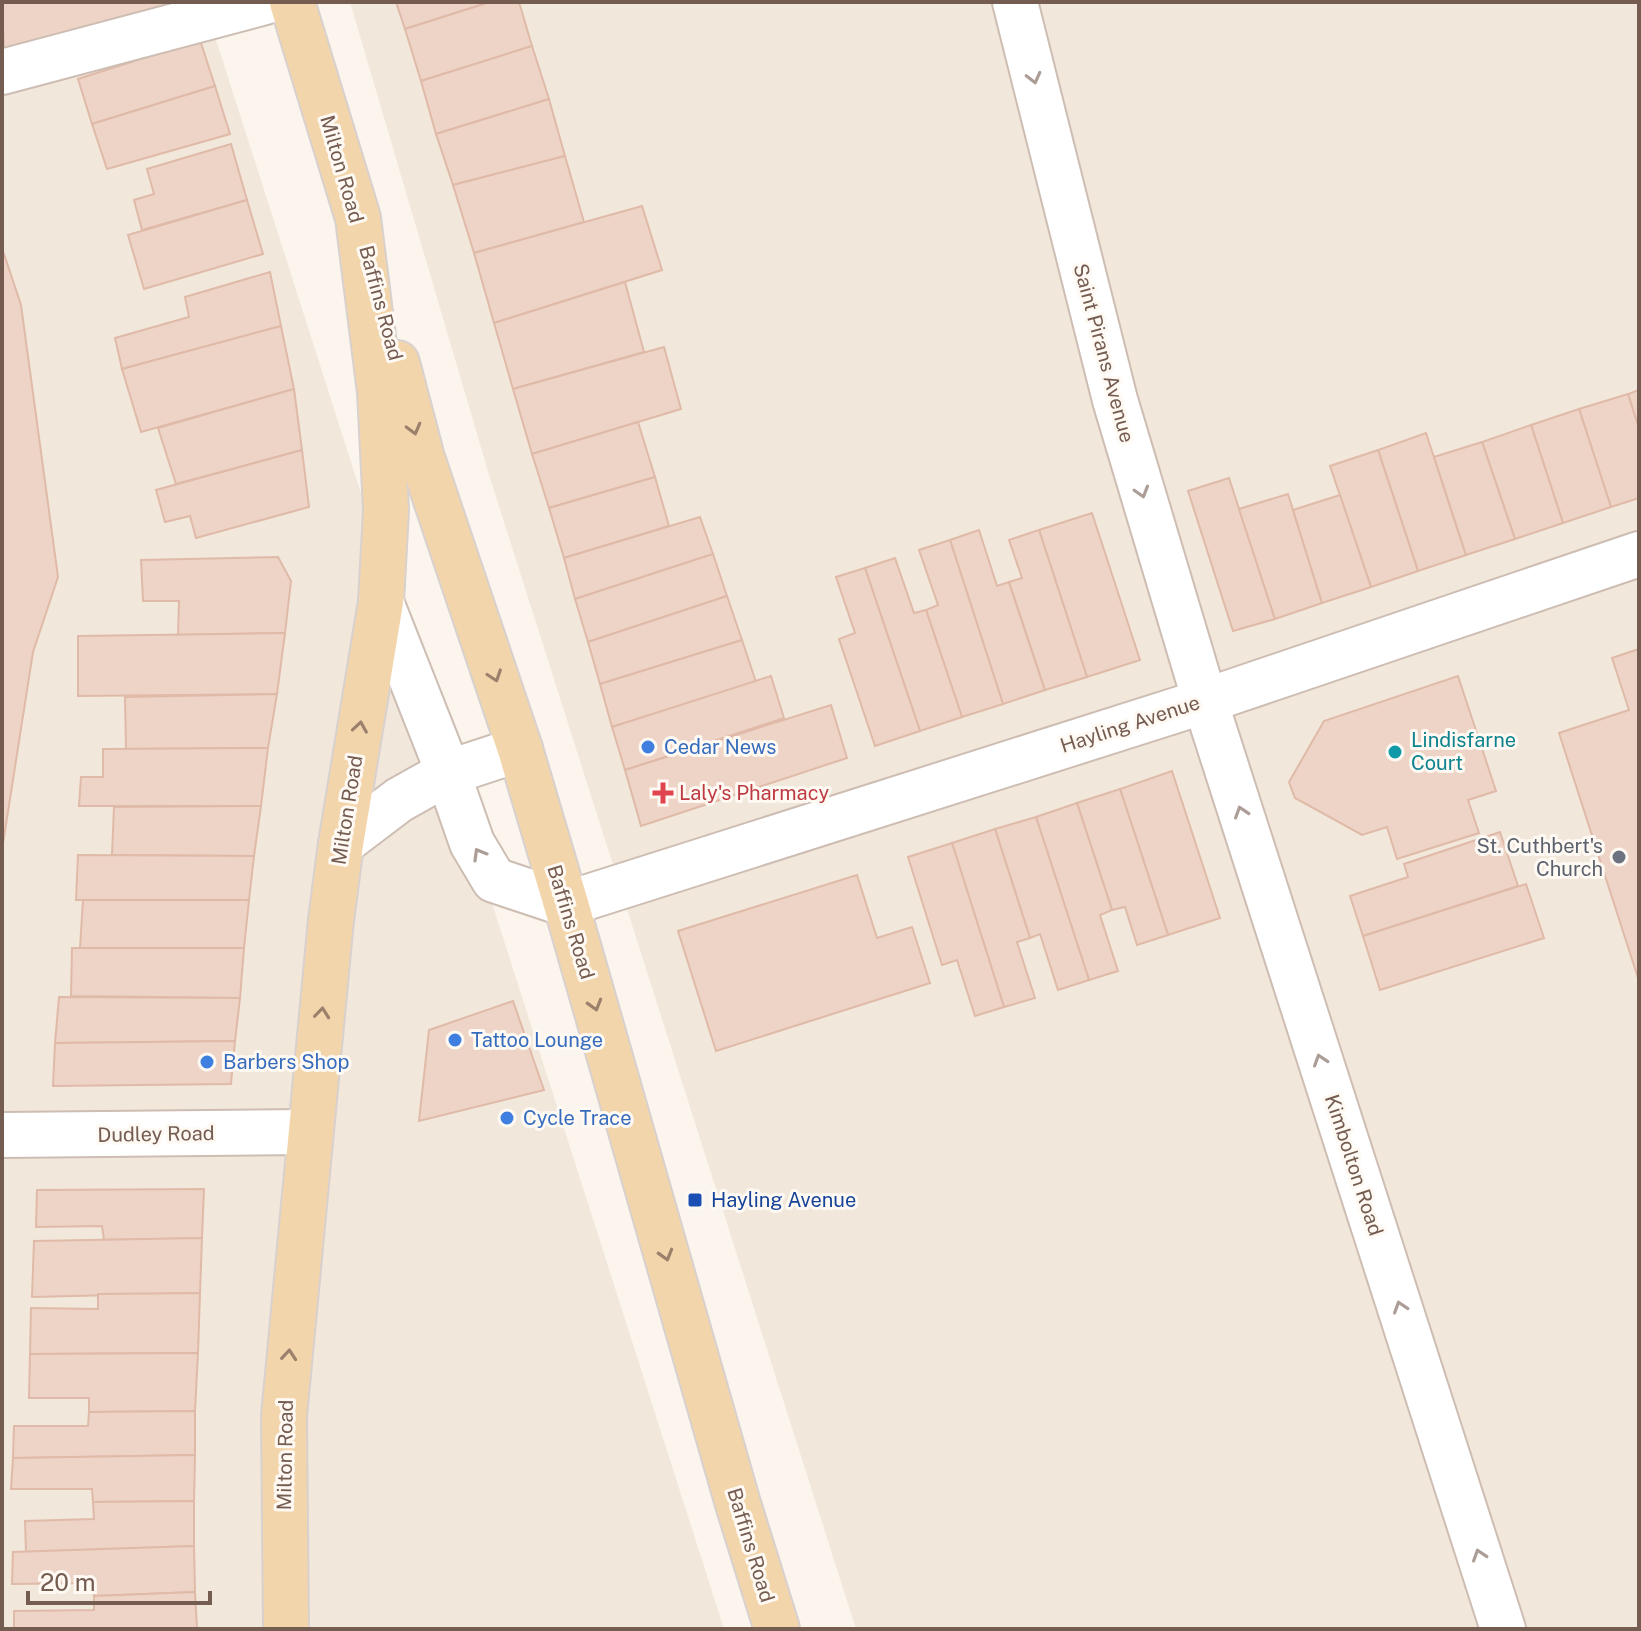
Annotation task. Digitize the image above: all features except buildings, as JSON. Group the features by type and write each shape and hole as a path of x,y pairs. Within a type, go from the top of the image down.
{"main road":[{"name":"Milton Road","path":"286,1629 284,1416 341,844 381,602 386,510 380,392 358,218 292,2"},
{"name":"Baffins Road","path":"358,218 422,458 520,749 777,1629"}],"street":[{"path":"2,72 265,2"},
{"name":"Saint Pirans Avenue","path":"1015,2 1115,400 1205,701"},
{"name":"Hayling Avenue","path":"566,904 1205,701 1639,554"},
{"path":"381,602 472,843 494,880 566,904"},
{"name":"Kimbolton Road","path":"1205,701 1503,1629"},
{"path":"341,844 399,800 447,773 520,749"},
{"name":"Dudley Road","path":"2,1135 310,1132"}],"shaded area":[{"path":"2,2 204,2 724,1629 2,1629 2,850 33,652 58,577 21,305 2,248"},
{"path":"350,2 1639,2 1639,1629 856,1629 490,478"}],"place":[{"name":"Cedar News","path":"648,747"},
{"name":"Lindisfarne Court","path":"1395,752"},
{"name":"Laly's Pharmacy","path":"663,793"},
{"name":"St. Cuthbert's Church","path":"1619,857"},
{"name":"Tattoo Lounge","path":"455,1040"},
{"name":"Barbers Shop","path":"207,1062"},
{"name":"Cycle Trace","path":"507,1118"},
{"name":"Hayling Avenue","path":"695,1200"}]}
